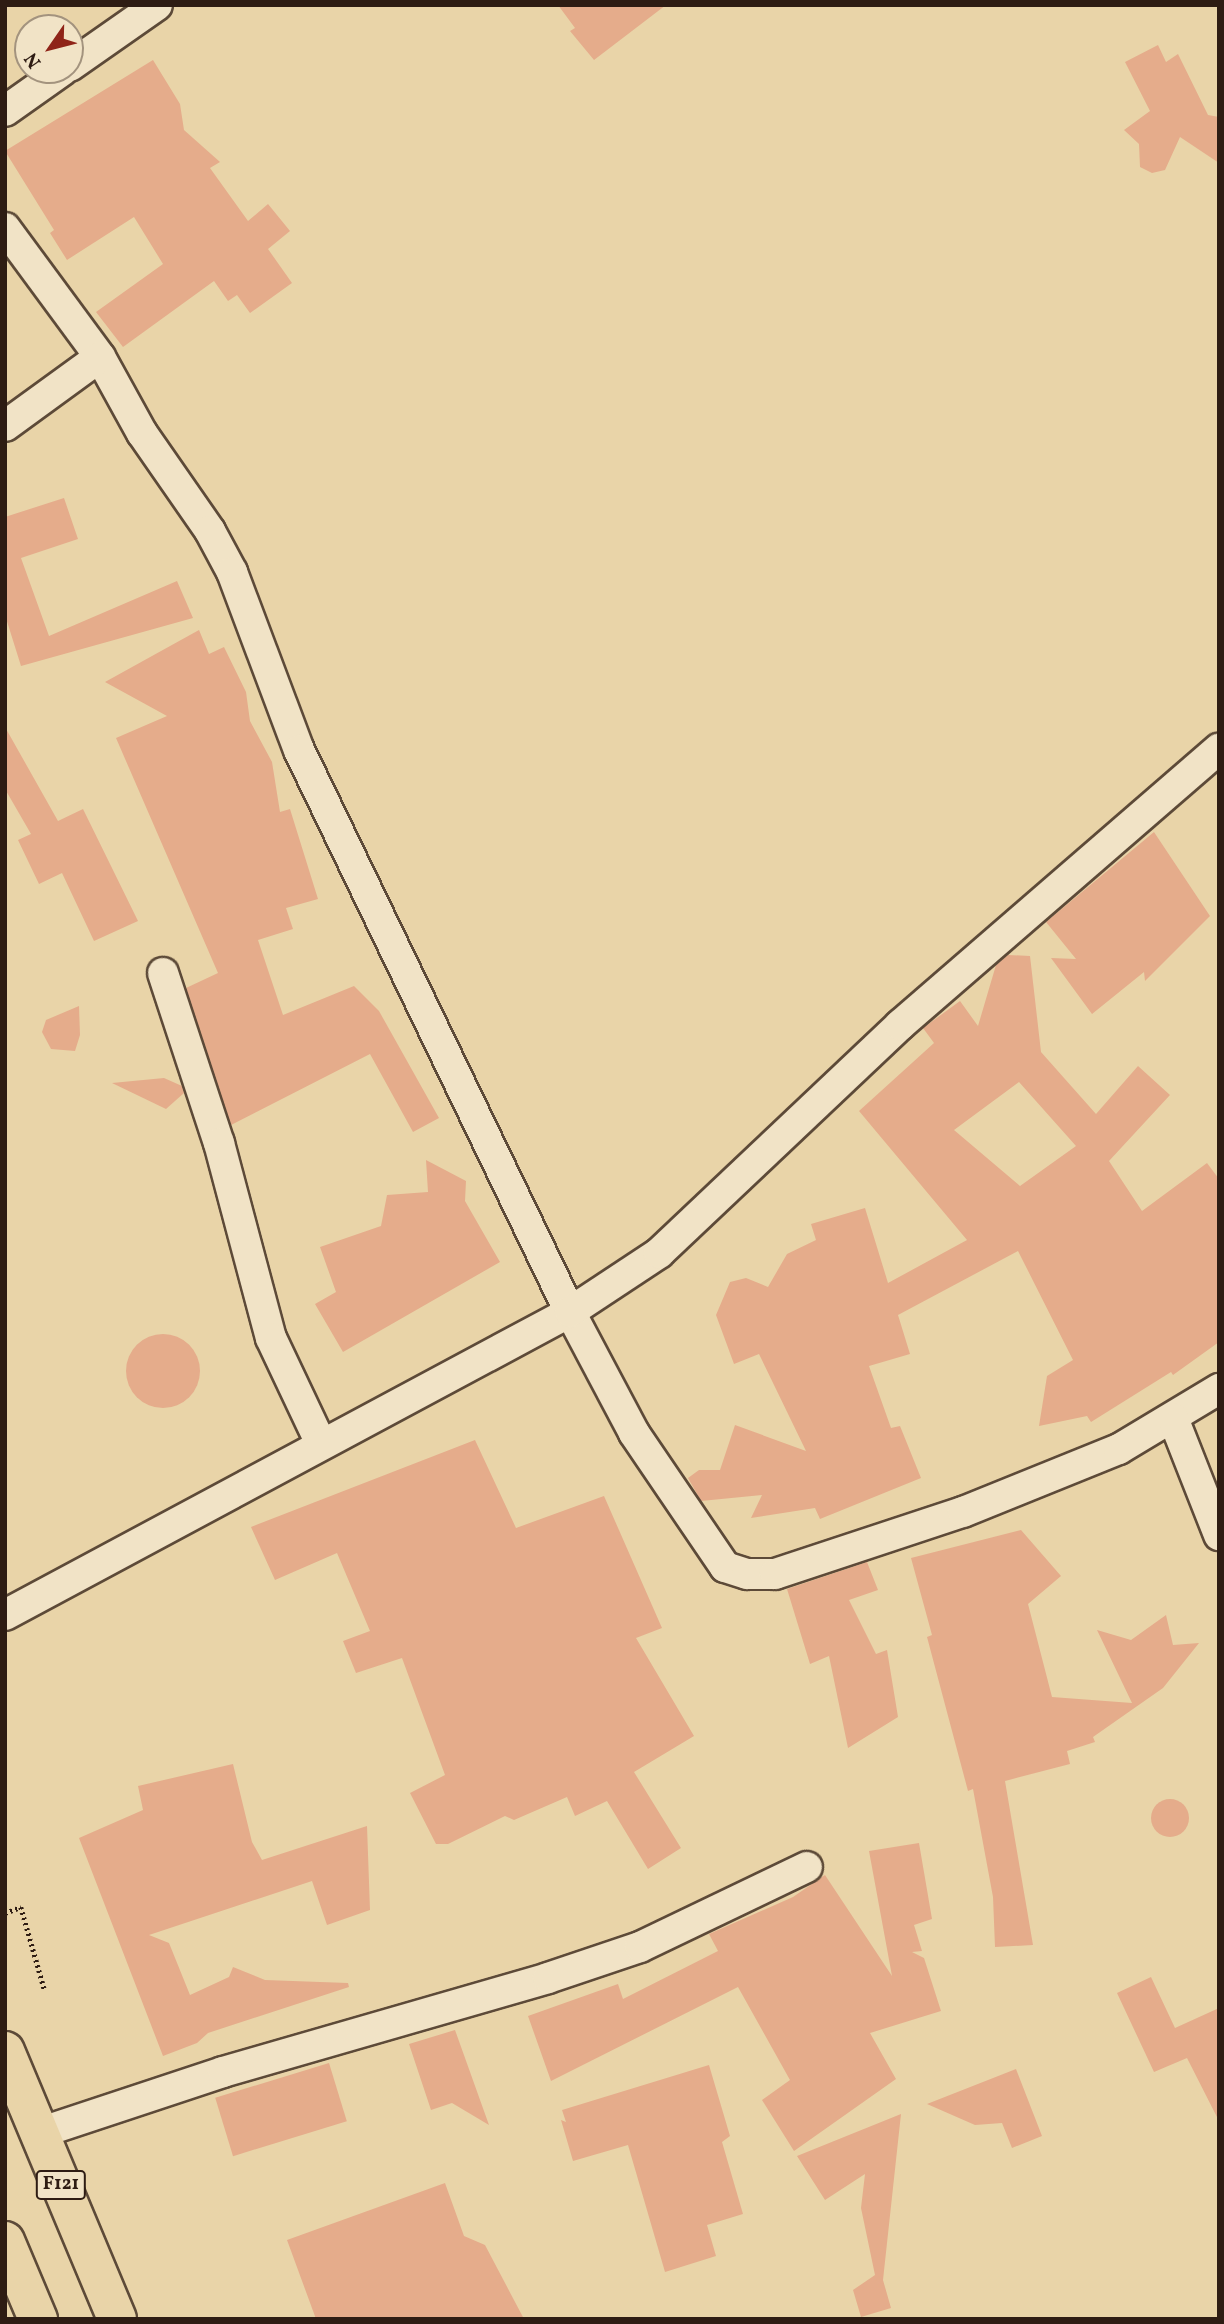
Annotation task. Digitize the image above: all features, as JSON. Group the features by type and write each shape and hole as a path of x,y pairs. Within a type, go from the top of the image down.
{"main road":[{"name":"F121","path":"5,2051 117,2319"},
{"path":"5,2241 38,2319"}],"street":[{"path":"84,55 157,5"},
{"path":"5,111 43,84"},
{"path":"5,228 100,357 142,433 211,531 232,572 299,750 570,1312 634,1433 725,1567 747,1574 775,1574 963,1512 1119,1449 1219,1389"},
{"path":"5,426 100,357"},
{"path":"5,1615 570,1312 659,1253 900,1025 1219,749"},
{"path":"163,973 219,1143 271,1338 321,1444"},
{"path":"1173,1418 1219,1535"},
{"path":"40,2133 223,2072 548,1978 640,1947 807,1867"}],"path":[{"path":"5,1913 21,1906 46,1991"}],"building":[{"path":"558,5 666,5 594,60 570,31 575,28"},
{"path":"1158,45 1166,62 1178,54 1208,115 1219,117 1219,163 1180,137 1165,170 1152,173 1140,167 1139,144 1124,130 1150,111 1125,62"},
{"path":"153,60 180,104 184,130 220,162 210,168 248,221 268,204 290,231 268,249 292,283 250,313 237,295 228,301 214,281 123,347 96,312 163,264 134,217 67,260 50,233 54,230 5,151"},
{"path":"64,498 78,539 21,558 49,636 177,581 193,618 21,666 5,615 5,517"},
{"path":"199,630 209,654 224,647 246,692 250,721 272,762 280,812 290,809 318,899 286,908 293,929 258,940 283,1015 354,986 379,1011 439,1118 413,1132 370,1054 231,1125 186,988 218,973 116,738 167,716 105,682"},
{"path":"5,727 58,821 83,809 138,921 94,941 62,873 39,884 18,840 31,834 5,789"},
{"path":"1154,832 1210,916 1145,981 1144,972 1092,1014 1051,958 1076,959 1046,922"},
{"path":"1008,955 1030,956 1041,1052 1096,1114 1138,1066 1170,1095 1109,1161 1142,1211 1207,1163 1219,1179 1219,1342 1173,1375 1171,1372 1091,1422 1087,1416 1039,1426 1047,1376 1073,1360 1018,1251 898,1315 910,1354 869,1366 891,1428 900,1426 921,1478 820,1519 815,1508 751,1518 762,1495 701,1501 688,1478 699,1470 720,1470 735,1425 806,1451 759,1354 734,1364 716,1315 730,1282 746,1278 768,1287 787,1254 816,1240 811,1224 865,1208 888,1283 967,1240 859,1111 934,1043 923,1028 960,1001 978,1026 996,965","holes":["1019,1082 1076,1146 1020,1186 954,1130"]},
{"path":"79,1006 80,1035 75,1051 51,1049 42,1032 46,1020"},
{"path":"164,1078 182,1086 184,1093 166,1109 112,1083"},
{"path":"426,1160 466,1181 465,1201 500,1262 343,1352 315,1304 336,1292 320,1247 381,1226 387,1195 428,1192"},
{"path":"163,1334 184,1340 194,1350 200,1371 194,1392 184,1402 163,1408 142,1402 132,1392 126,1371 132,1350 142,1340"},
{"path":"475,1440 516,1528 604,1496 662,1628 636,1638 694,1736 634,1772 681,1848 648,1869 607,1801 575,1816 567,1797 514,1820 505,1816 448,1844 436,1844 410,1793 445,1775 402,1658 356,1673 343,1641 370,1631 337,1553 275,1580 251,1527"},
{"path":"1021,1530 1061,1576 1028,1604 1052,1697 1132,1703 1097,1630 1131,1640 1166,1615 1173,1645 1199,1643 1163,1688 1093,1737 1095,1742 1067,1751 1070,1764 1005,1781 1033,1945 995,1947 993,1897 973,1789 968,1791 927,1637 932,1635 911,1558"},
{"path":"867,1562 878,1590 849,1600 876,1654 887,1650 898,1717 848,1748 829,1656 810,1664 787,1589"},
{"path":"233,1764 252,1842 262,1860 367,1826 370,1910 327,1925 312,1881 149,1935 169,1943 190,1995 229,1977 233,1967 265,1980 348,1983 349,1987 208,2033 197,2043 163,2056 79,1838 143,1810 138,1786"},
{"path":"1170,1799 1183,1805 1189,1818 1183,1831 1170,1837 1157,1831 1151,1818 1157,1805"},
{"path":"919,1843 932,1919 914,1925 922,1951 912,1952 924,1958 941,2011 870,2033 896,2079 794,2151 762,2100 790,2080 738,1987 551,2081 528,2016 618,1984 623,1999 718,1951 709,1934 793,1897 825,1875 892,1976 869,1851"},
{"path":"1151,1977 1175,2028 1219,2008 1219,2121 1187,2058 1154,2072 1117,1993"},
{"path":"455,2030 489,2125 452,2103 431,2110 409,2044"},
{"path":"329,2063 347,2121 233,2156 215,2098"},
{"path":"709,2065 730,2136 722,2142 743,2214 707,2225 716,2256 665,2272 628,2145 573,2161 561,2120 566,2122 562,2110"},
{"path":"1016,2069 1042,2136 1012,2148 1002,2123 975,2125 927,2104"},
{"path":"901,2114 883,2280 891,2308 861,2317 853,2290 875,2275 861,2208 865,2174 825,2200 797,2156"},
{"path":"445,2183 464,2236 485,2245 524,2319 316,2319 287,2240"}]}
